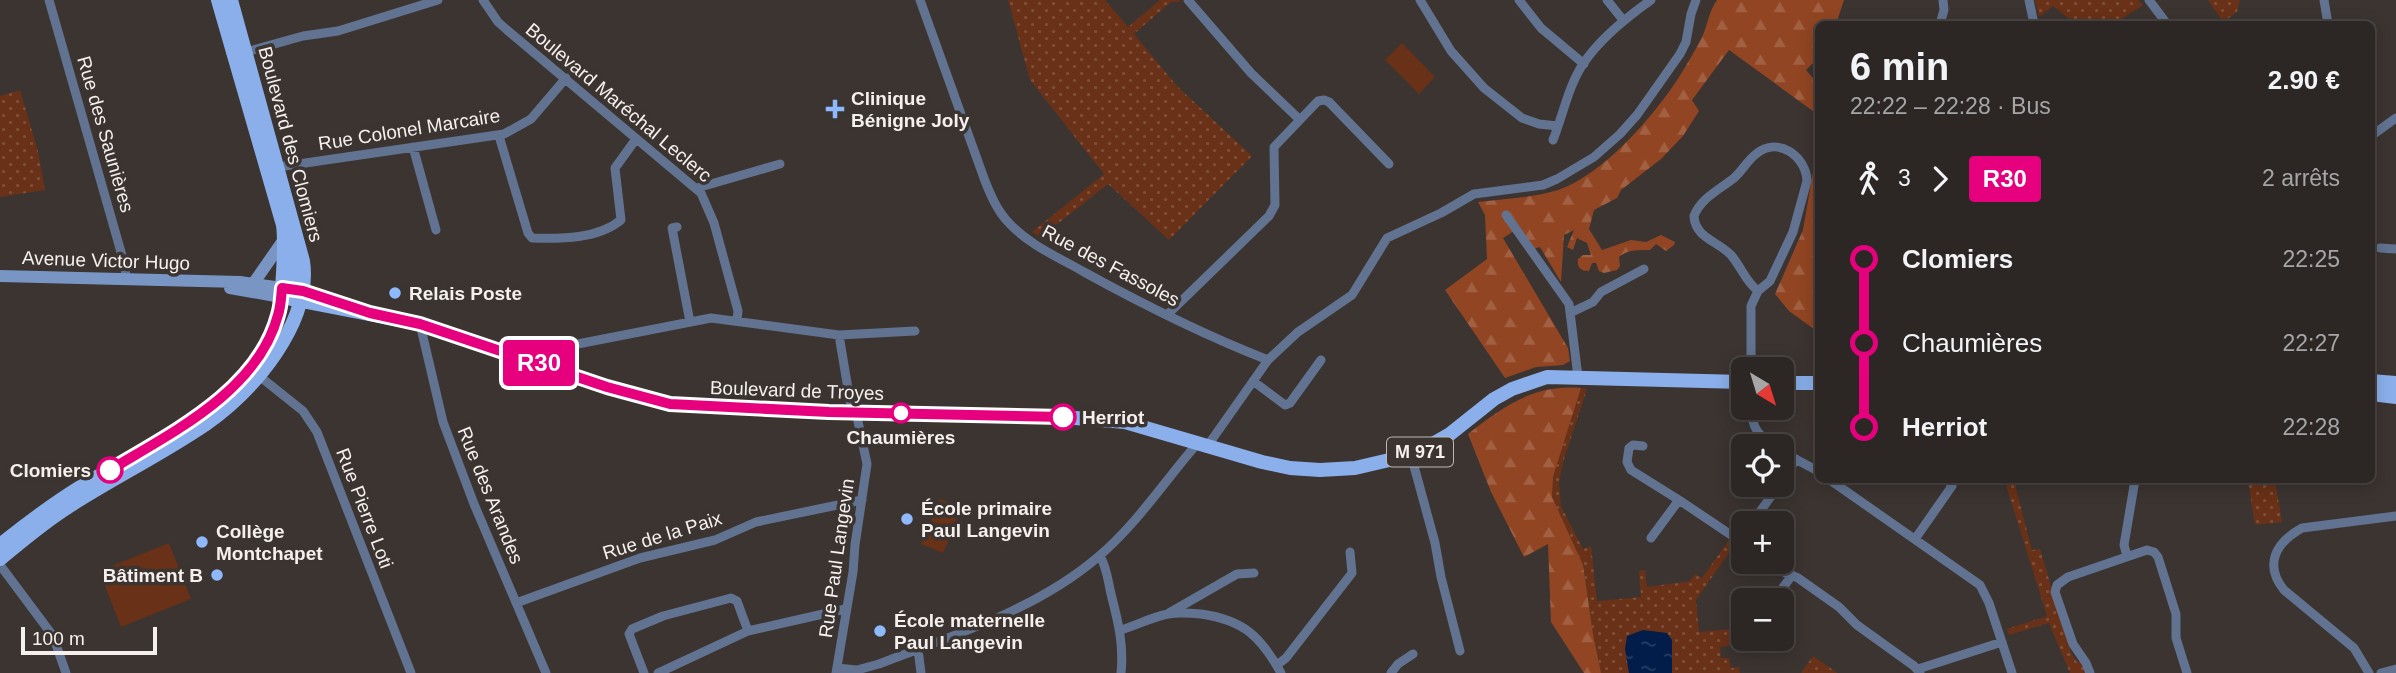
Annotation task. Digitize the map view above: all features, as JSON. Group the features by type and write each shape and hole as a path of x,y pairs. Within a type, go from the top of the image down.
{"main road":[{"name":"Boulevard des Clomiers","path":"218,0 284,231 291,294"},
{"name":"Boulevard des Clomiers","path":"231,0 300,246 304,271 291,294"},
{"path":"253,284 284,231"},
{"name":"Avenue Victor Hugo","path":"0,276 253,284 420,324"},
{"name":"Avenue Victor Hugo","path":"210,283 291,294"},
{"path":"0,559 66,508 208,422 258,375 268,362 288,316 291,294"},
{"path":"0,545 60,500 183,426 219,399 261,352 291,294"},
{"name":"Boulevard de Troyes","path":"420,324 607,387 670,404 1125,422 1201,446 1290,468 1320,470 1354,468 1411,455 1436,443 1494,399 1512,389 1547,377 1731,382"},
{"path":"2375,381 2396,383"},
{"path":"1794,383 1815,383"},
{"path":"2375,394 2396,397"}],"street":[{"name":"Rue des Saunières","path":"49,0 125,266 126,278"},
{"path":"246,52 303,36 338,31 438,0"},
{"name":"Boulevard Maréchal Leclerc","path":"483,0 498,22 697,188 706,200 714,223 738,311 737,320"},
{"name":"Rue des Fassoles","path":"919,0 985,181 996,206 1007,221 1031,242 1167,315 1216,340 1268,360"},
{"path":"1188,0 1251,73 1299,119"},
{"path":"1420,0 1451,51 1484,88 1522,118 1539,124 1558,126"},
{"path":"1519,0 1541,28 1584,64"},
{"path":"1606,0 1623,20"},
{"path":"1553,140 1567,99 1584,64 1623,20 1651,0"},
{"path":"1941,21 1943,0"},
{"path":"2029,0 2033,21"},
{"path":"2149,0 2164,21"},
{"path":"2324,0 2328,21"},
{"path":"836,671 867,668 918,649 1019,608 1075,576 1100,556 1201,446 1268,360 1298,332 1352,295 1387,238 1474,194 1543,184 1576,169 1594,157 1637,115 1680,54 1694,1"},
{"name":"Rue Colonel Marcaire","path":"278,167 499,135 519,128 531,119 566,78"},
{"path":"1167,315 1269,216 1275,205 1274,147 1318,101 1329,102 1388,164"},
{"path":"2375,133 2396,118"},
{"path":"499,135 528,233 532,238 581,236 619,223 621,220 615,168 636,139"},
{"path":"413,147 436,230"},
{"path":"1751,357 1751,306 1758,291 1770,281 1793,232 1807,181 1805,169 1798,158 1781,148 1770,147 1758,151 1735,178 1703,201 1694,216 1700,233 1728,252 1740,267 1747,282 1758,291"},
{"path":"697,188 780,164"},
{"path":"1506,215 1569,304 1578,377"},
{"path":"677,228 672,228 690,322"},
{"path":"2380,248 2396,249"},
{"path":"1570,313 1594,302 1601,292 1644,270"},
{"path":"537,362 539,355 547,350 712,318 839,335 915,331"},
{"name":"Rue des Arandes","path":"420,324 443,422 474,504 546,673"},
{"name":"Rue Paul Langevin","path":"836,671 853,572 867,464 856,412 850,401 839,335"},
{"path":"1253,381 1285,405 1290,403 1321,360"},
{"name":"Rue Pierre Loti","path":"258,375 303,411 317,432 411,673"},
{"path":"1643,446 1633,445 1629,448 1627,462 1631,470 1731,533"},
{"path":"1411,455 1436,543 1441,577 1460,651"},
{"path":"1794,462 1796,459 1815,469"},
{"path":"1834,483 1980,585 1985,591 2012,673"},
{"path":"1915,539 1952,486 1950,483"},
{"path":"2127,556 2124,545 2134,483"},
{"name":"Rue de la Paix","path":"516,603 640,558 715,540 756,522 862,500"},
{"path":"1651,537 1679,500"},
{"path":"2369,673 2354,648 2284,590 2277,581 2273,568 2275,557 2289,535 2302,528 2396,516"},
{"path":"2090,673 2087,663 2072,642 2055,592 2059,582 2147,550 2158,557 2176,614 2176,638 2188,673"},
{"path":"1169,613 1201,614 1245,628 1263,644 1279,669 1352,573 1350,552"},
{"path":"1100,556 1106,567 1121,630 1121,673"},
{"path":"0,565 54,636 66,673"},
{"path":"1121,630 1169,613 1237,574 1254,573"},
{"path":"1783,588 1792,575 1839,607 1857,625 1919,671 2002,642"},
{"path":"644,673 629,634 632,629 663,616 731,598 737,601 748,631"},
{"path":"658,673 748,631 845,609"},
{"path":"918,649 921,673"},
{"path":"1391,673 1398,664 1413,654"},
{"path":"2381,673 2396,669"}],"shaded area":[{"path":"1008,0 1105,0 1128,27 1160,0 1179,0 1181,2 1171,2 1134,34 1177,86 1252,156 1169,240 1108,184 1046,233 1047,241 1032,232 1104,174 1030,80"},
{"path":"2035,0 2138,0 2143,5 2119,21 2072,21 2053,6 2039,17"},
{"path":"2208,0 2240,0 2237,12 2222,21"},
{"path":"1402,43 1435,77 1419,94 1385,60"},
{"path":"20,90 38,151 45,190 0,197 0,96"},
{"path":"1581,388 1587,389 1559,482 1561,506 1583,549 1591,546 1597,601 1641,597 1639,571 1645,570 1647,587 1690,581 1695,574 1702,578 1729,540 1731,550 1696,600 1699,632 1731,629 1731,645 1720,647 1721,658 1729,658 1731,668 1739,667 1740,673 1601,673 1583,565 1552,497 1553,477"},
{"path":"2016,483 2032,550 2040,549 2071,653 2077,662 2084,660 2088,673 2070,673 2049,623 2009,635 2007,629 2047,616 2006,485"},
{"path":"2248,483 2276,483 2282,522 2255,525"},
{"path":"940,499 962,508 943,553 921,544"},
{"path":"169,543 191,599 121,627 99,571"},
{"path":"1813,656 1836,672 1837,673 1801,673"}],"green space":[{"path":"1717,0 1844,0 1837,21 1815,21 1815,61 1806,70 1815,80 1815,113 1729,50 1692,100 1699,111 1683,136 1661,159 1621,190 1617,198 1594,210 1589,229 1602,250 1631,240 1646,242 1661,235 1675,242 1674,245 1666,251 1656,244 1650,250 1626,253 1619,257 1620,266 1617,270 1604,273 1599,271 1596,263 1592,263 1589,271 1586,271 1580,268 1578,259 1583,255 1591,255 1587,243 1577,238 1573,250 1567,247 1574,230 1564,235 1561,282 1540,247 1533,249 1514,231 1503,238 1568,348 1570,361 1563,365 1536,367 1505,378 1445,290 1487,259 1485,215 1478,202 1548,193 1592,172 1626,142 1656,109 1679,77 1703,35"},
{"path":"1815,160 1815,330 1789,311 1775,294 1803,230"},
{"path":"1581,388 1553,477 1552,497 1583,565 1601,673 1584,673 1551,622 1548,544 1524,557 1491,492 1468,434 1494,414 1534,393"}],"water":[{"path":"1643,630 1667,633 1672,640 1672,673 1629,673 1625,649 1627,636"}],"bus line":[{"name":"R30","path":"110,470 202,413 246,372 273,329 279,312 282,288 303,291 370,313 420,324 607,387 670,404 829,412 1063,417"}],"place":[{"name":"Clinique Bénigne Joly","path":"835,109"},
{"name":"Relais Poste","path":"395,293"},
{"name":"Chaumières","path":"901,413"},
{"name":"Herriot","path":"1063,417"},
{"name":"Clomiers","path":"110,470"},
{"name":"École primaire Paul Langevin","path":"907,519"},
{"name":"Collège Montchapet","path":"202,542"},
{"name":"Bâtiment B","path":"217,575"},
{"name":"École maternelle Paul Langevin","path":"880,631"}]}
